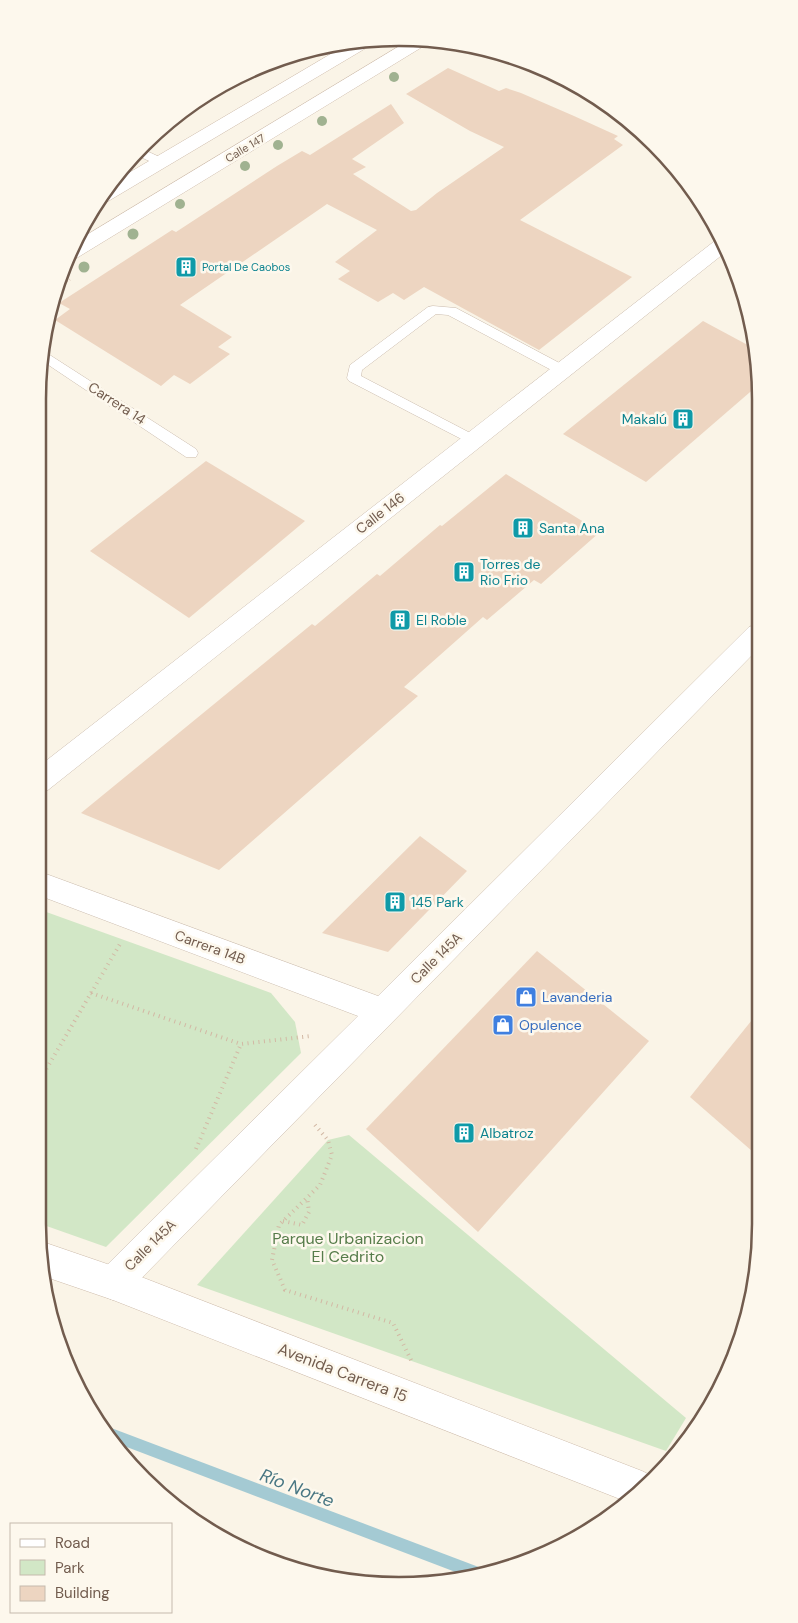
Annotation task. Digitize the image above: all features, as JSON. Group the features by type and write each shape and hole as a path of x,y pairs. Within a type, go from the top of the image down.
{"street":[{"name":"Calle 147","path":"81,247 410,46"},
{"path":"116,188 351,49"},
{"name":"Calle 146","path":"46,776 718,248"},
{"name":"Calle 145A","path":"113,1283 752,640"},
{"name":"Carrera 14B","path":"46,886 383,1012"},
{"name":"Avenida Carrera 15","path":"48,1261 113,1283 636,1485"}],"lane":[{"path":"145,155 160,162"},
{"path":"473,440 354,378 355,368 433,310 451,311 562,370"},
{"name":"Carrera 14","path":"49,358 191,453"}],"path":[{"path":"46,1069 135,919"},
{"path":"91,992 241,1044 279,1041 312,1035"},
{"path":"195,1150 241,1044"},
{"path":"295,1099 328,1140 332,1154 320,1185 279,1225 272,1260 285,1290 393,1323 437,1408"},
{"path":"284,1221 302,1225 308,1219 310,1210 308,1197"}],"green space":[{"path":"46,912 271,993 295,1022 301,1053 106,1247 46,1226"},
{"name":"Parque Urbanizacion El Cedrito","path":"349,1135 686,1418 666,1451 197,1285 328,1140"}],"building":[{"path":"448,68 499,91 506,88 521,93 618,136 614,139 623,145 520,220 632,277 539,350 424,287 404,300 393,293 378,302 338,279 350,271 335,262 377,230 327,204 180,305 232,337 218,347 230,354 190,384 174,375 161,386 55,320 70,309 60,303 172,230 176,232 302,151 310,155 391,104 404,123 352,159 366,167 353,174 411,211 416,210 437,193 504,147 470,131 406,94"},
{"path":"703,321 748,345 752,391 646,482 563,434"},
{"path":"206,461 305,521 189,618 90,551"},
{"path":"506,474 600,532 541,584 534,580 487,620 483,617 404,687 418,696 219,870 81,813 312,624 315,626 377,574 380,576 440,525 442,526"},
{"name":"145 Park","path":"420,836 467,871 388,952 322,933"},
{"path":"537,951 649,1041 478,1232 366,1129"},
{"path":"752,1020 752,1151 690,1097"}],"waterway":[{"name":"Río Norte","path":"118,1438 468,1570"}],"place":[{"name":"Portal De Caobos","path":"186,267"},
{"name":"Makalú","path":"683,419"},
{"name":"Santa Ana","path":"523,528"},
{"name":"Torres de Rio Frio","path":"464,572"},
{"name":"El Roble","path":"400,620"},
{"name":"145 Park","path":"395,902"},
{"name":"Lavanderia","path":"526,997"},
{"name":"Opulence","path":"503,1025"},
{"name":"Albatroz","path":"464,1133"}]}
